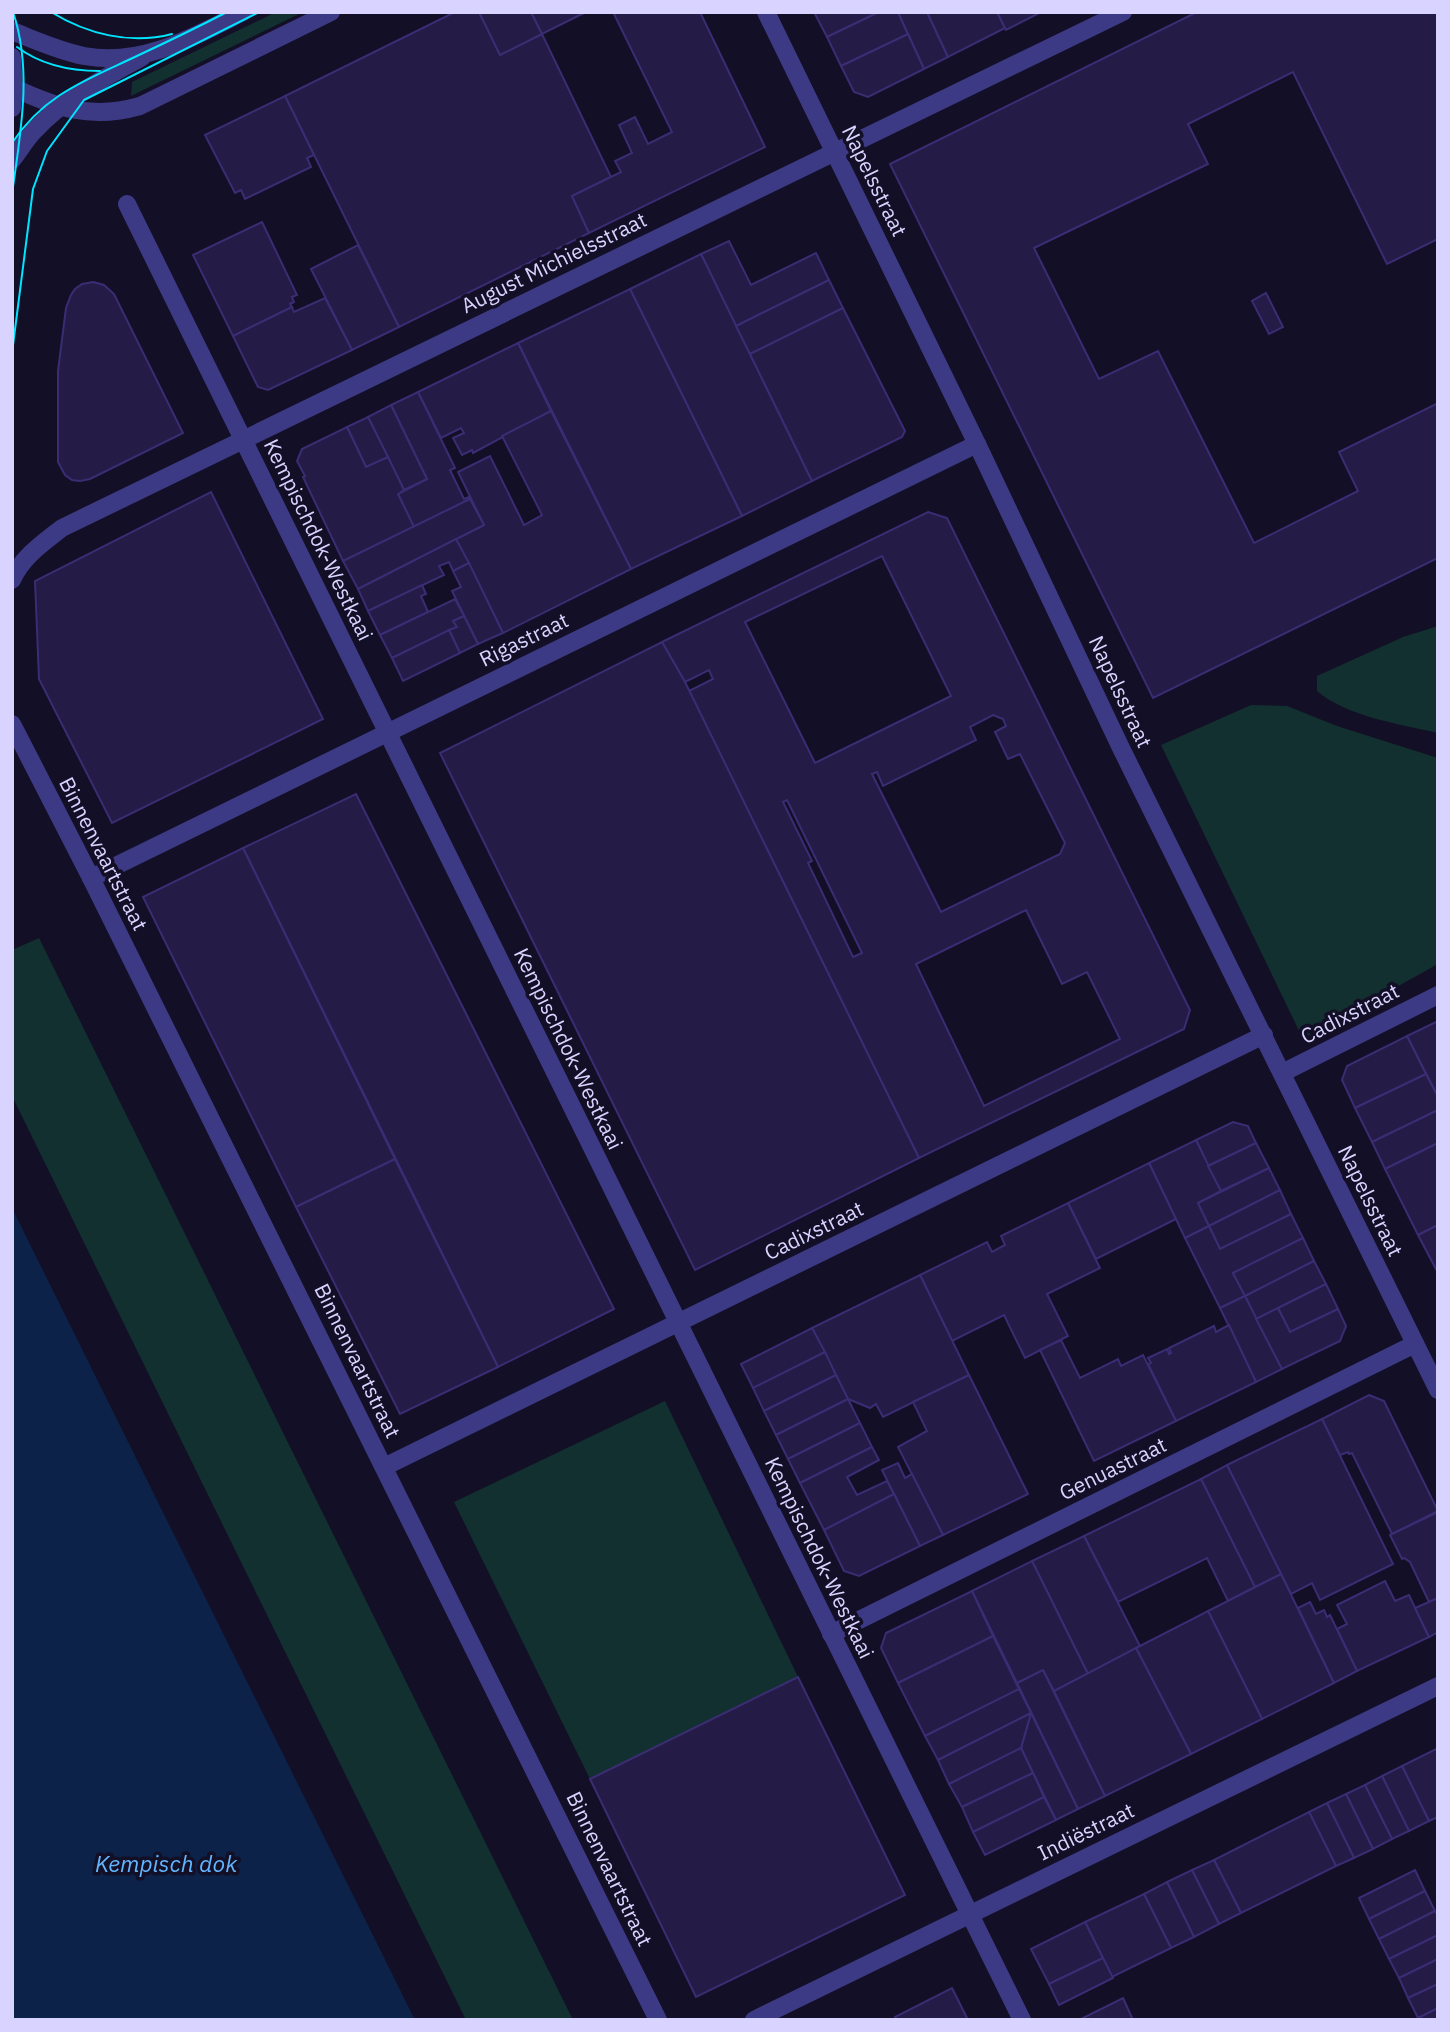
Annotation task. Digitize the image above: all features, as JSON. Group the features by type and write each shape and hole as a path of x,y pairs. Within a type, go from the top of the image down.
{"street":[{"path":"12,31 84,56 114,57 149,53 176,45 243,12"},
{"path":"13,87 48,103 84,112 108,113 141,106 331,12"},
{"name":"Napelsstraat","path":"766,12 977,444 1120,746 1438,1390"},
{"name":"August Michielsstraat","path":"14,575 34,550 62,528 1123,12"},
{"path":"12,160 35,130 60,107 149,53"},
{"path":"12,57 12,108"},
{"name":"Kempischdok-Westkaai","path":"127,204 1022,2020"},
{"name":"Rigastraat","path":"91,878 977,444"},
{"name":"Binnenvaartstraat","path":"12,724 658,2020"},
{"name":"Cadixstraat","path":"1282,1073 1438,995"},
{"name":"Cadixstraat","path":"384,1467 1264,1035"},
{"name":"Genuastraat","path":"831,1634 1415,1344"},
{"name":"Indiëstraat","path":"754,2020 1438,1686"}],"green space":[{"path":"276,12 303,12 131,96 132,82"},
{"path":"1438,626 1438,733 1359,713 1317,691 1317,676 1403,637"},
{"path":"1251,705 1287,706 1337,726 1438,758 1438,964 1303,1039 1161,745"},
{"path":"39,938 573,2020 466,2020 12,1096 12,950"},
{"path":"665,1401 798,1677 590,1779 454,1502"}],"water":[{"name":"Kempisch dok","path":"12,1208 415,2020 12,2020"}],"building":[{"path":"455,12 479,12 500,55 542,34 611,177 572,196 589,233 399,327 285,96"},
{"path":"479,12 531,12 542,34 500,55"},
{"path":"531,12 586,12 542,34"},
{"path":"613,12 700,12 765,147 589,233 572,196 621,172 615,161 632,153 619,125 635,117 648,144 672,132"},
{"path":"814,12 879,12 827,37"},
{"path":"879,12 898,12 908,34 841,66 827,37"},
{"path":"898,12 927,12 948,57 924,69"},
{"path":"927,12 997,12 1005,28 948,57"},
{"path":"997,12 1041,12 1006,30"},
{"path":"1197,12 1437,12 1438,239 1387,264 1293,72 1188,124 1208,164 1034,248 1099,379 1158,351 1254,543 1358,491 1339,452 1438,403 1438,558 1153,698 890,164"},
{"path":"908,34 924,69 868,97 854,92 841,66"},
{"path":"285,96 314,155 307,158 311,167 245,199 241,190 235,193 205,135"},
{"path":"262,222 297,295 292,297 292,307 233,336 193,255"},
{"path":"729,241 751,285 816,253 829,280 736,326 701,254"},
{"path":"358,245 399,327 352,350 311,269"},
{"path":"701,254 812,481 742,516 630,289"},
{"path":"829,280 843,308 750,354 736,326"},
{"path":"93,282 104,285 114,294 183,433 90,479 80,481 65,475 58,462 58,371 66,308 71,295 82,284"},
{"path":"630,289 742,516 631,569 518,343"},
{"path":"1266,293 1283,327 1269,334 1252,301"},
{"path":"325,298 352,350 268,390 258,387 233,336 292,307 294,312"},
{"path":"843,308 905,431 902,437 812,481 750,354"},
{"path":"518,343 551,411 473,453 472,450 462,455 453,438 464,433 461,428 441,438 418,392"},
{"path":"418,392 455,468 450,470 464,499 470,499 414,527 398,494 427,479 391,405"},
{"path":"391,405 427,479 404,490 368,417"},
{"path":"551,411 631,569 503,633 456,539 484,525 458,472 490,456 524,525 542,515 502,436"},
{"path":"368,417 388,457 366,467 347,427"},
{"path":"347,427 366,467 388,457 404,490 398,494 414,527 343,561 297,461 302,449"},
{"path":"211,492 323,719 112,823 39,679 35,581"},
{"path":"470,499 484,525 358,589 343,561"},
{"path":"928,512 947,518 1190,1010 1184,1029 919,1158 689,691 713,679 709,670 685,682 662,642","holes":["882,556 951,696 815,763 745,622","993,715 1003,719 1006,726 995,732 1008,759 1020,754 1065,843 1060,854 941,912 872,774 877,772 883,786 976,740 970,727","787,800 862,953 853,957 808,863 812,861 783,802","1026,910 1062,984 1087,972 1120,1039 984,1106 916,964"]},
{"path":"456,539 469,563 453,571 449,562 439,566 444,575 368,611 358,589"},
{"path":"469,563 503,633 478,644 452,591 461,587 453,571"},
{"path":"422,585 426,594 421,596 428,612 380,635 368,611"},
{"path":"455,599 464,616 453,621 457,627 392,658 380,635"},
{"path":"464,616 478,644 460,653 449,630 457,627 453,621"},
{"path":"449,630 460,653 403,681 392,658"},
{"path":"662,642 685,682 919,1158 695,1270 440,753"},
{"path":"356,794 614,1309 498,1367 243,848"},
{"path":"243,848 395,1159 296,1207 143,897"},
{"path":"1438,1021 1438,1097 1407,1036"},
{"path":"1407,1036 1426,1074 1355,1108 1342,1080 1347,1066"},
{"path":"1426,1074 1438,1097 1438,1110 1372,1142 1355,1108"},
{"path":"1438,1110 1438,1143 1385,1169 1372,1142"},
{"path":"1233,1122 1248,1126 1256,1143 1208,1166 1196,1140"},
{"path":"1196,1140 1221,1191 1198,1203 1209,1226 1185,1238 1149,1163"},
{"path":"1256,1143 1269,1168 1221,1191 1208,1166"},
{"path":"1438,1143 1438,1225 1418,1235 1385,1169"},
{"path":"395,1159 498,1367 400,1414 296,1207"},
{"path":"1149,1163 1176,1219 1096,1259 1068,1203"},
{"path":"1269,1168 1280,1190 1209,1226 1198,1203"},
{"path":"1280,1190 1291,1214 1220,1249 1209,1226"},
{"path":"1068,1203 1100,1268 1047,1294 1068,1336 1025,1358 1004,1315 952,1341 920,1275 987,1242 992,1252 1005,1245 1001,1236"},
{"path":"1291,1214 1303,1238 1233,1273 1245,1296 1220,1308 1185,1238 1209,1226 1220,1249"},
{"path":"1438,1225 1438,1273 1418,1235"},
{"path":"1303,1238 1314,1261 1245,1296 1233,1273"},
{"path":"1314,1261 1326,1284 1256,1319 1245,1296"},
{"path":"920,1275 969,1375 883,1417 876,1404 870,1408 848,1399 812,1328"},
{"path":"1326,1284 1338,1309 1290,1332 1278,1308"},
{"path":"1245,1296 1282,1369 1256,1382 1220,1308"},
{"path":"1278,1308 1290,1332 1338,1309 1346,1326 1340,1341 1282,1369 1256,1319"},
{"path":"1229,1325 1256,1382 1176,1421 1148,1364 1151,1363 1148,1358 1167,1349 1169,1354 1169,1348 1214,1326 1216,1332"},
{"path":"812,1328 825,1352 753,1388 741,1364"},
{"path":"1061,1340 1080,1378 1118,1359 1121,1366 1143,1355 1176,1421 1094,1461 1040,1350"},
{"path":"825,1352 836,1375 764,1411 753,1388"},
{"path":"836,1375 848,1399 776,1435 764,1411"},
{"path":"969,1375 1028,1494 943,1535 898,1447 927,1431 913,1402"},
{"path":"1369,1395 1384,1401 1438,1511 1392,1534 1352,1453 1340,1455 1322,1419"},
{"path":"848,1399 860,1423 788,1459 776,1435"},
{"path":"1322,1419 1393,1564 1320,1600 1312,1583 1291,1594 1227,1465"},
{"path":"860,1423 872,1447 800,1483 788,1459"},
{"path":"872,1447 879,1460 847,1477 857,1495 887,1481 894,1494 824,1530 800,1483"},
{"path":"898,1463 905,1478 912,1474 943,1535 920,1546 882,1470"},
{"path":"1227,1465 1281,1574 1255,1587 1201,1479"},
{"path":"1201,1479 1255,1587 1228,1601 1207,1558 1118,1602 1084,1536"},
{"path":"894,1494 920,1546 859,1576 844,1571 824,1530"},
{"path":"1438,1512 1438,1598 1429,1602 1410,1562 1402,1559 1390,1535"},
{"path":"1084,1536 1140,1646 1088,1674 1032,1561"},
{"path":"1032,1561 1088,1674 1054,1691 1043,1670 1017,1683 972,1591"},
{"path":"1281,1574 1334,1683 1262,1719 1208,1611"},
{"path":"1385,1581 1395,1601 1409,1595 1429,1637 1357,1671 1337,1629 1347,1624 1337,1605"},
{"path":"972,1591 993,1636 898,1683 881,1648 886,1633"},
{"path":"1438,1598 1438,1632 1429,1637 1415,1608"},
{"path":"1310,1602 1316,1614 1324,1610 1327,1617 1330,1615 1357,1671 1334,1683 1298,1608"},
{"path":"1208,1611 1262,1719 1191,1754 1136,1648"},
{"path":"993,1636 1019,1689 925,1736 898,1683"},
{"path":"1136,1648 1191,1754 1105,1796 1054,1691"},
{"path":"1043,1670 1105,1796 1078,1809 1017,1683"},
{"path":"798,1677 905,1895 696,1997 590,1779"},
{"path":"1019,1689 1031,1713 938,1760 925,1736"},
{"path":"1031,1713 1078,1809 1056,1820 1021,1748"},
{"path":"1031,1713 1021,1748 949,1784 938,1760"},
{"path":"1021,1748 1033,1773 962,1807 949,1784"},
{"path":"1438,1748 1438,1817 1429,1821 1402,1766"},
{"path":"1402,1766 1429,1821 1409,1831 1382,1776"},
{"path":"1033,1773 1044,1797 973,1832 962,1807"},
{"path":"1382,1776 1409,1831 1392,1839 1365,1785"},
{"path":"1365,1785 1392,1839 1373,1849 1346,1794"},
{"path":"1346,1794 1373,1849 1354,1858 1327,1803"},
{"path":"1044,1797 1056,1820 985,1855 973,1832"},
{"path":"1327,1803 1354,1858 1336,1866 1309,1812"},
{"path":"1309,1812 1336,1866 1241,1913 1214,1860"},
{"path":"1214,1860 1241,1913 1219,1924 1192,1870"},
{"path":"1192,1870 1219,1924 1194,1937 1167,1882"},
{"path":"1415,1870 1425,1891 1369,1919 1359,1898"},
{"path":"1167,1882 1194,1937 1171,1948 1144,1894"},
{"path":"1425,1891 1435,1911 1379,1939 1369,1919"},
{"path":"1144,1894 1171,1948 1112,1977 1085,1922"},
{"path":"1435,1911 1438,1916 1438,1935 1389,1959 1379,1939"},
{"path":"1085,1922 1103,1958 1049,1984 1031,1949"},
{"path":"1438,1935 1438,1959 1399,1978 1389,1959"},
{"path":"1103,1958 1113,1978 1059,2005 1049,1984"},
{"path":"1438,1959 1438,1984 1408,1998 1399,1978"},
{"path":"1438,1984 1438,2008 1418,2018 1408,1998"},
{"path":"952,1988 968,2020 896,2020 895,2017"},
{"path":"1123,1998 1133,2020 1079,2020"},
{"path":"1438,2008 1438,2020 1419,2020 1418,2018"}],"tram line":[{"path":"12,194 24,80 19,34 13,12"},
{"path":"51,12 94,32 125,38 172,34"},
{"path":"12,143 39,112 69,89 227,12"},
{"path":"12,353 33,189 47,151 84,100 259,12"},
{"path":"17,47 57,66 100,71"}]}
